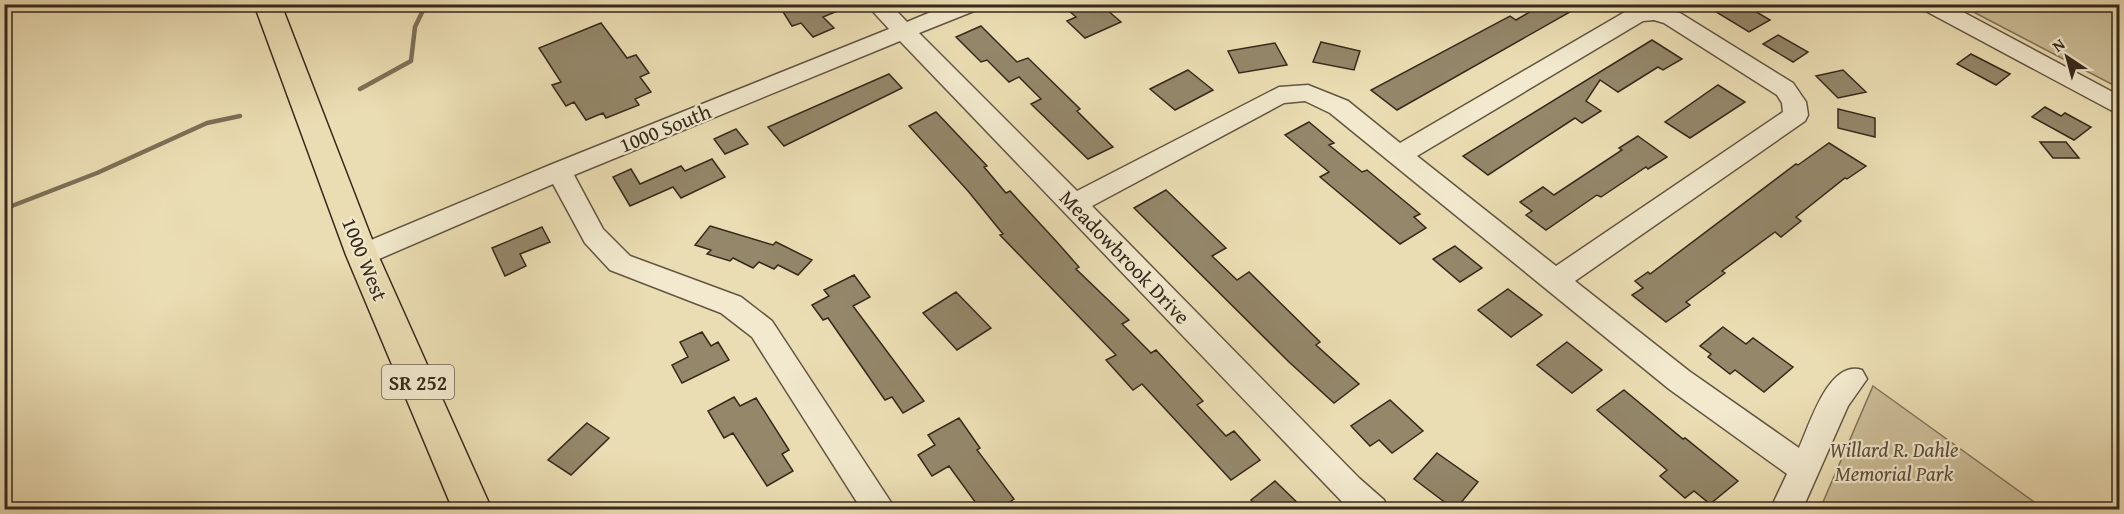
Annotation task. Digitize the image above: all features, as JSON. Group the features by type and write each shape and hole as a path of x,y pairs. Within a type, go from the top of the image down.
{"main road":[{"name":"1000 West","path":"267,4 362,255 474,510"}],"street":[{"name":"Meadowbrook Drive","path":"877,4 1340,479 1373,510"},
{"name":"1000 South","path":"362,255 559,171 904,33 970,4"},
{"path":"1930,4 2120,107"},
{"path":"1399,155 1638,14 1654,13 1672,18 1785,89 1794,102 1796,115 1555,280"},
{"path":"1074,204 1279,95 1308,93 1339,107 1679,380 1805,470"},
{"path":"559,171 594,236 620,263 731,305 762,329 880,510"},
{"path":"1786,510 1837,398 1852,379"}],"green space":[{"path":"1960,5 2119,5 2119,88"},
{"name":"Willard R. Dahle Memorial Park","path":"1873,386 2044,509 1820,509"}],"building":[{"path":"778,4 852,5 823,17 834,28 813,37 801,23 792,26"},
{"path":"1081,4 1100,4 1121,22 1085,38 1067,21 1076,17 1068,10"},
{"path":"1543,4 1584,4 1397,110 1371,90 1510,16 1516,20"},
{"path":"1703,4 1743,4 1770,20 1749,32"},
{"path":"601,23 627,58 636,55 649,73 640,77 651,92 635,99 639,105 606,118 603,113 586,120 574,102 566,106 552,85 561,82 539,48"},
{"path":"981,26 1017,62 1028,58 1080,109 1077,111 1113,147 1088,159 1031,104 1041,99 1019,77 1009,82 987,60 981,62 956,37"},
{"path":"1778,35 1808,52 1793,62 1763,44"},
{"path":"1652,40 1682,59 1663,70 1658,67 1618,92 1600,80 1586,101 1601,111 1582,123 1575,118 1488,175 1463,156"},
{"path":"1321,42 1360,51 1354,70 1313,62"},
{"path":"1275,43 1287,65 1239,73 1228,51"},
{"path":"1971,54 2010,74 1996,85 1957,64"},
{"path":"1188,70 1213,90 1175,110 1150,89"},
{"path":"1843,70 1866,92 1838,98 1816,76"},
{"path":"889,74 902,88 784,146 768,127"},
{"path":"1718,85 1745,102 1690,138 1665,122"},
{"path":"2045,107 2061,116 2065,113 2091,127 2074,140 2032,117"},
{"path":"1838,109 1875,118 1875,137 1838,128"},
{"path":"936,112 987,166 984,167 1006,193 1010,191 1056,241 1079,267 1076,269 1129,320 1122,324 1151,353 1156,350 1203,401 1197,405 1226,436 1234,431 1260,460 1231,480 1142,384 1133,390 1106,360 1116,355 1000,235 1003,234 968,191 909,126"},
{"path":"1309,122 1334,143 1329,145 1362,172 1367,170 1420,214 1414,217 1426,228 1400,244 1320,177 1329,172 1285,135"},
{"path":"736,129 748,144 725,154 714,139"},
{"path":"1638,136 1667,157 1648,169 1646,167 1601,197 1597,195 1546,230 1526,215 1532,211 1520,202 1543,187 1554,195 1622,150 1619,148"},
{"path":"2040,142 2066,142 2079,158 2053,158"},
{"path":"1829,143 1866,166 1847,179 1845,178 1796,217 1801,221 1781,237 1775,232 1722,271 1725,273 1686,302 1690,305 1666,322 1632,295 1643,288 1635,281 1648,272 1650,274 1796,164 1798,165"},
{"path":"712,159 725,177 681,198 673,187 630,206 613,177 631,169 640,184 681,166 685,171"},
{"path":"1166,190 1226,248 1212,256 1237,280 1249,272 1320,342 1316,345 1359,384 1334,403 1289,362 1134,208"},
{"path":"710,226 773,245 776,242 812,260 798,275 778,265 774,269 759,262 753,268 733,258 730,261 707,254 711,250 695,245"},
{"path":"542,227 550,242 520,254 526,266 505,276 492,248"},
{"path":"1455,246 1482,268 1460,282 1433,259"},
{"path":"854,275 870,297 853,306 924,401 903,413 892,397 885,400 828,318 823,320 812,305 829,296 824,290"},
{"path":"1508,289 1542,315 1511,337 1478,310"},
{"path":"956,292 991,328 957,350 923,313"},
{"path":"1723,327 1746,344 1753,338 1793,367 1764,392 1735,370 1730,374 1708,357 1711,354 1700,346"},
{"path":"702,332 711,346 718,342 729,360 682,383 672,365 688,357 680,342"},
{"path":"1567,342 1602,370 1572,393 1537,365"},
{"path":"1624,390 1738,481 1710,504 1694,491 1685,498 1660,476 1667,470 1597,410"},
{"path":"734,397 740,406 756,398 789,450 782,454 793,471 767,486 733,433 724,438 708,411"},
{"path":"1390,400 1423,431 1392,453 1379,440 1370,446 1351,426"},
{"path":"959,418 980,448 977,450 1014,499 998,510 981,510 949,466 932,476 918,455 935,445 928,435"},
{"path":"587,423 609,438 571,475 548,460"},
{"path":"1437,453 1478,482 1455,510 1414,479"},
{"path":"1275,481 1305,510 1261,510 1251,500"}],"waterway":[{"path":"360,89 411,61 415,27 426,4"},
{"path":"4,209 97,173 207,123 240,116"}]}
